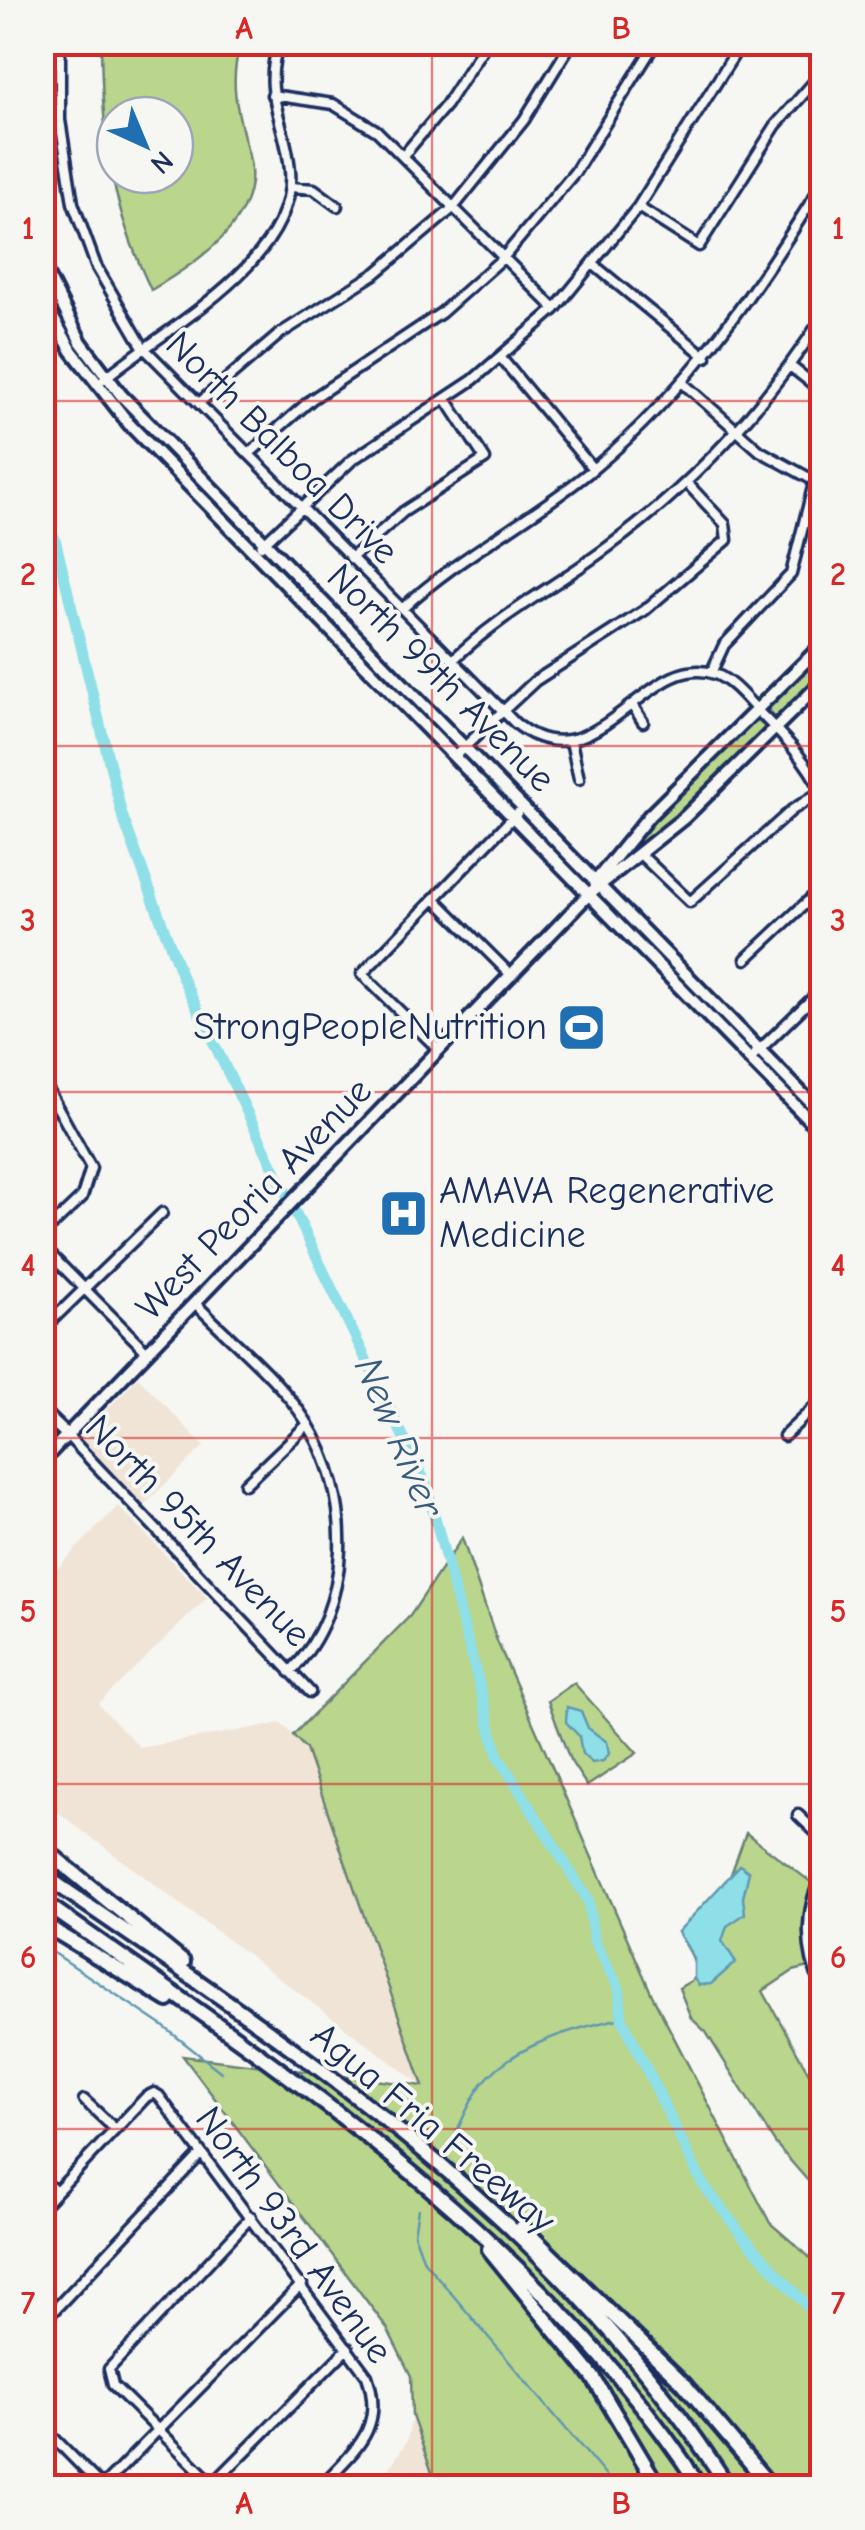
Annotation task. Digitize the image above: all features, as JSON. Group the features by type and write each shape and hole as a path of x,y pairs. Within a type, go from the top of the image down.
{"highway":[{"path":"42,1847 196,1972 306,2050 324,2068"},
{"name":"Agua Fria Freeway","path":"42,1874 324,2068 490,2208 604,2324 729,2488"},
{"name":"Agua Fria Freeway","path":"42,1901 310,2089 391,2151 475,2225 577,2329 701,2488"},
{"path":"42,1923 169,2000 284,2080 310,2089"},
{"path":"490,2208 516,2221 592,2292 696,2398 772,2488"},
{"path":"475,2225 490,2250 594,2377 658,2488"}],"main road":[{"name":"North 99th Avenue","path":"42,265 101,381 525,805 822,1114"},
{"name":"North 99th Avenue","path":"42,298 101,381 256,552 822,1133"},
{"path":"341,638 350,629"},
{"name":"West Peoria Avenue","path":"42,1461 591,892 649,816 822,645"},
{"name":"West Peoria Avenue","path":"600,882 640,854 822,682"},
{"path":"686,991 696,982"},
{"name":"North 95th Avenue","path":"42,1410 67,1435"}],"street":[{"name":"North Balboa Drive","path":"60,42 60,120 73,203 96,266 143,347 502,710 534,736 571,740"},
{"path":"101,381 260,255 280,227 290,187 287,150 272,95 278,42"},
{"path":"403,156 446,105 487,42"},
{"path":"200,403 280,333 376,273 453,208 524,120 572,42"},
{"path":"250,453 312,399 441,313 503,258 555,200 656,42"},
{"path":"256,552 352,460 446,399 501,358 555,309 638,207 742,42"},
{"path":"638,207 699,246 776,125 822,72"},
{"path":"272,95 333,104 377,131 555,309"},
{"path":"402,609 456,563 593,468 683,383 749,300 822,184"},
{"path":"290,187 314,190 338,206"},
{"path":"594,265 706,357"},
{"path":"453,660 498,620 628,533 686,482 736,431 790,366 822,318"},
{"path":"501,358 593,468"},
{"path":"790,366 822,391"},
{"path":"683,383 775,462 818,484 791,574 724,645 711,673"},
{"path":"352,558 403,512 485,459 446,399"},
{"path":"456,755 535,681 645,610 727,540 725,524 686,482"},
{"path":"579,779 571,740 676,678 711,673 731,684 776,728 812,770 822,792 792,810 690,902 640,854"},
{"path":"633,706 643,722"},
{"path":"438,1050 362,974 525,805"},
{"path":"746,959 822,888"},
{"path":"434,898 510,975"},
{"path":"751,1058 822,989"},
{"path":"42,1079 84,1148 91,1168 82,1197 42,1235"},
{"path":"42,1330 162,1214"},
{"path":"42,1246 147,1352"},
{"path":"195,1303 308,1424 335,1497 340,1544 328,1616 316,1642 290,1672"},
{"path":"784,1436 822,1400"},
{"path":"245,1484 308,1424"},
{"name":"North 95th Avenue","path":"67,1435 310,1692"},
{"path":"798,1815 822,1838"},
{"path":"822,1876 814,1895 809,1934 813,1966 822,1987"},
{"name":"North 93rd Avenue","path":"115,2129 154,2093 368,2376 375,2399 368,2433 320,2488"},
{"path":"42,2207 115,2129 84,2100"},
{"path":"42,2323 202,2154"},
{"path":"42,2179 56,2192"},
{"path":"251,2217 109,2369 108,2376 213,2484 348,2348"},
{"path":"42,2426 102,2487 302,2284"}],"shaded area":[{"path":"138,1377 204,1446 143,1506 80,1438"},
{"path":"118,1506 207,1598 98,1704 140,1748 281,1723 306,1749 423,2086 43,1801 42,1584"},
{"path":"412,2416 435,2482 428,2487 390,2488 382,2479 407,2441"}],"green space":[{"path":"101,43 241,43 235,86 249,156 251,179 247,200 237,219 206,252 151,290 116,195 195,195 195,95 103,95"},
{"path":"822,649 822,677 780,719 774,718 766,706"},
{"path":"754,718 768,729 685,813 629,857 628,849 667,802"},
{"path":"462,1538 497,1641 652,1995 770,2223 822,2268 822,2487 428,2487 435,2481 412,2416 411,2376 387,2328 183,2056 423,2086 306,1749 293,1735 410,1616"},
{"path":"574,1683 637,1753 587,1786 570,1760 548,1701"},
{"path":"746,1833 816,1886 822,1882 822,1981 813,1966 793,1971 763,1991 822,2097 822,2197 775,2143 706,2032 691,2018 679,1988 694,1979 695,1972 691,1954 678,1932 730,1877"}],"water":[{"path":"567,1707 581,1711 588,1728 607,1742 609,1754 603,1761 592,1763 582,1754 579,1736 566,1722"},
{"path":"740,1865 749,1872 743,1898 745,1914 727,1926 722,1941 736,1962 711,1984 699,1985 694,1979 694,1958 678,1932"}],"waterway":[{"name":"New River","path":"42,511 55,539 122,815 182,977 426,1484 498,1756 588,1900 594,1941 619,1988 622,2018 702,2183 742,2235 822,2322"},
{"path":"42,1945 163,2026 221,2072"},
{"path":"453,2139 482,2084 510,2058 546,2040 622,2018"},
{"path":"418,2209 414,2234 424,2261 616,2488"}],"place":[{"name":"StrongPeopleNutrition","path":"582,1027"},
{"name":"AMAVA Regenerative Medicine","path":"404,1213"}]}
